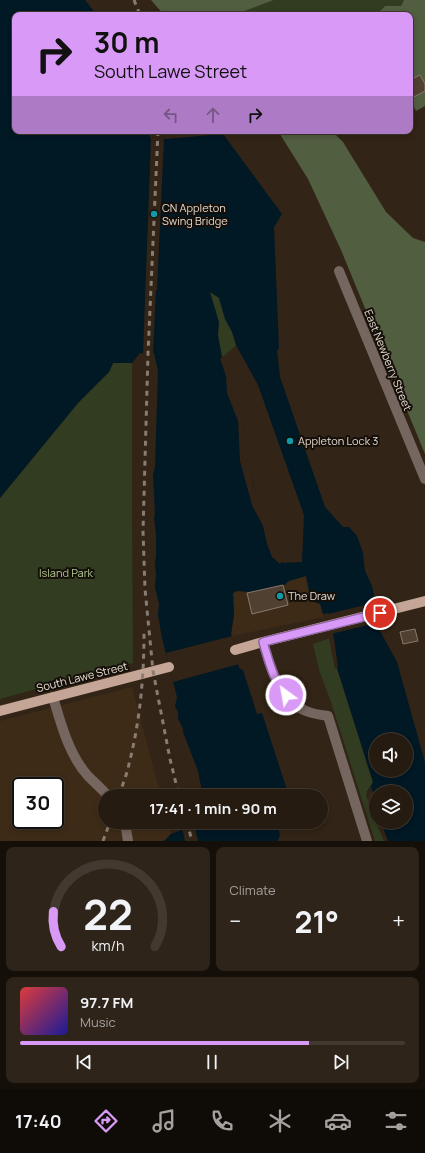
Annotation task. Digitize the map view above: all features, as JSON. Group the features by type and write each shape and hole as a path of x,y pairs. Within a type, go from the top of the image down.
{"main road":[{"path":"235,650 425,601"},
{"name":"South Lawe Street","path":"0,711 169,667"}],"street":[{"name":"East Newberry Street","path":"339,271 425,479"},
{"path":"263,642 272,670 281,689 292,702 306,711 328,716 367,841"},
{"path":"54,697 60,722 74,756 88,776 101,789"},
{"path":"126,829 128,841"}],"shaded area":[{"path":"306,576 308,588 320,604 324,617 232,636 234,615 233,593 237,591 251,592"},
{"path":"132,687 159,789 98,789 98,829 170,829 171,834 164,841 0,841 0,721"}],"green space":[{"path":"151,0 274,0 242,12 161,12"},
{"path":"274,0 404,0 401,6 385,6 379,12 242,12"},
{"path":"404,0 425,0 425,84 413,81 413,12 379,12 385,6 401,6"},
{"path":"425,91 425,106 416,111 413,105 413,97"},
{"path":"280,134 335,134 343,142 386,212 413,238 425,242 425,454 341,250 308,179"},
{"path":"209,275 239,343 220,359 205,295"},
{"name":"Island Park","path":"113,363 132,363 133,663 0,699 0,498 78,403 109,372"},
{"path":"331,639 336,665 369,769 369,777 371,777 373,782 373,785 369,785 369,822 331,702 319,670 313,644"},
{"path":"371,829 381,829 386,841 375,841"}],"water":[{"path":"0,0 85,0 95,12 12,12 12,134 148,134 151,139 166,139 223,134 282,214 274,227 279,349 277,350 280,377 325,507 343,527 349,527 357,536 363,553 365,571 372,586 375,600 373,601 379,626 382,625 398,658 421,739 425,764 425,841 386,841 381,829 413,829 413,785 371,785 373,782 371,777 413,777 413,733 369,733 369,769 336,665 331,639 334,638 328,613 323,614 320,604 311,601 306,576 289,581 283,586 251,592 237,591 233,593 234,615 231,634 239,668 243,670 257,714 262,713 287,789 202,789 198,771 178,718 178,712 175,706 177,697 162,638 158,615 159,604 155,587 156,534 153,475 155,467 158,371 154,353 140,353 132,363 113,363 109,372 78,403 0,498","holes":["210,292 219,298 225,319 232,332 236,345 258,385 304,515 302,562 283,563 271,547 242,445 245,427 237,405 229,394 231,381 222,357 218,335 219,322"]},
{"path":"184,829 278,829 280,835 278,841 164,841 171,834"}],"pier":[{"name":"CN Appleton Swing Bridge","path":"151,138 164,139 153,354 143,354"},
{"path":"223,356 233,380 231,393 237,402 245,427 244,444 253,485 267,517 273,546 284,560 280,564 272,557 263,526 252,505 240,461 238,421 227,393 226,376 220,359"},
{"path":"377,600 376,602 380,622 331,634 326,615 324,615 373,603 373,601"},
{"path":"384,625 400,658 409,684 423,739 424,759 397,662 380,631 379,626"},
{"path":"232,636 239,664 173,682 166,653"},
{"path":"334,638 338,667 335,669 329,639"},
{"path":"369,790 369,803 366,795"},
{"path":"182,829 195,829 198,841 185,841"},
{"path":"379,829 384,829 388,841 384,841"}],"building":[{"path":"420,75 425,84 425,91 413,97 413,78"},
{"path":"283,585 288,605 252,614 247,593"},
{"path":"415,629 418,641 403,644 400,632"}],"railway":[{"path":"134,0 139,12"},
{"path":"158,134 148,354 143,531 145,589 153,671 177,789"},
{"path":"121,789 133,748 139,715 144,633"},
{"path":"103,841 107,829"},
{"path":"189,829 192,841"}],"place":[{"name":"CN Appleton Swing Bridge","path":"154,214"},
{"name":"Appleton Lock 3","path":"290,441"},
{"name":"The Draw","path":"280,596"}],"route":[{"path":"286,695 281,689 272,670 263,642 380,613"}]}
